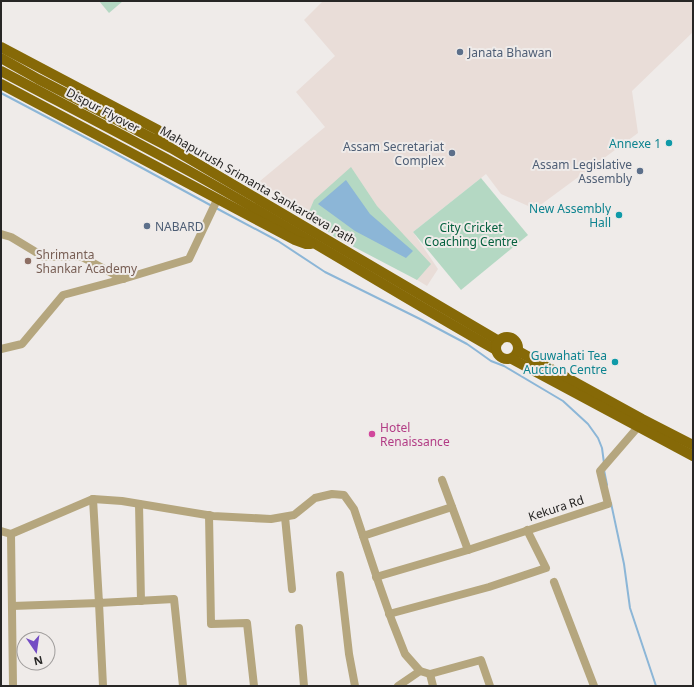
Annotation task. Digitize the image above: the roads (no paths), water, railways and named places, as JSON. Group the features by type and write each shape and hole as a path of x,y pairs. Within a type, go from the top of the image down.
{"main road":[{"path":"1,48 4,59"},
{"path":"1,48 158,130 171,148"},
{"name":"Mahapurush Srimanta Sankardeva Path","path":"4,59 171,148 497,345"},
{"name":"Dispur Flyover","path":"1,71 197,175 317,244"},
{"name":"Mahapurush Srimanta Sankardeva Path","path":"1,84 217,202 295,240 306,244 317,244 433,314 497,345"},
{"path":"504,337 511,338 517,342 519,346 515,355 506,360 499,356 497,345 504,337"},
{"path":"515,355 638,427 693,456"},
{"path":"515,355 693,445"}],"street":[{"path":"1,350 22,344 63,294 189,259 217,202"},
{"path":"1,234 11,237 44,257 82,257 123,278"},
{"name":"Kekura Rd","path":"376,577 468,550 608,504 600,471 638,427"},
{"path":"442,480 468,550"},
{"path":"1,532 11,534 93,499 122,501 209,515 270,519 294,515 315,498 332,494 344,495 354,509 389,614 405,654 420,671 430,674 481,660 490,686"},
{"path":"93,499 103,686"},
{"path":"139,504 141,601"},
{"path":"363,536 452,507"},
{"path":"209,515 212,624 247,623 254,686"},
{"path":"285,517 292,589"},
{"path":"389,614 489,587 546,568 527,530"},
{"path":"11,534 13,686"},
{"path":"340,575 349,654 355,686"},
{"path":"554,582 594,686"},
{"path":"12,606 174,599 183,686"},
{"path":"299,628 304,686"},
{"path":"398,686 420,671"},
{"path":"430,674 433,686"}],"water":[{"path":"346,180 370,214 413,251 406,258 355,231 318,204"}],"waterway":[{"path":"1,93 212,206"},
{"path":"216,208 278,241 325,272 467,344 491,361 504,366 563,401 588,424 598,438 602,448 604,463"},
{"path":"604,470 607,485"},
{"path":"611,503 624,564 630,608 656,686"}],"place":[{"name":"Janata Bhawan","path":"460,52"},
{"name":"Annexe 1","path":"669,143"},
{"name":"Assam Secretariat Complex","path":"452,153"},
{"name":"Assam Legislative Assembly","path":"640,171"},
{"name":"New Assembly Hall","path":"619,215"},
{"name":"NABARD","path":"147,226"},
{"name":"Shrimanta Shankar Academy","path":"28,261"},
{"name":"Guwahati Tea Auction Centre","path":"615,362"},
{"name":"Hotel Renaissance","path":"372,434"}],"park label":[{"name":"City Cricket Coaching Centre","path":"471,234"}]}
